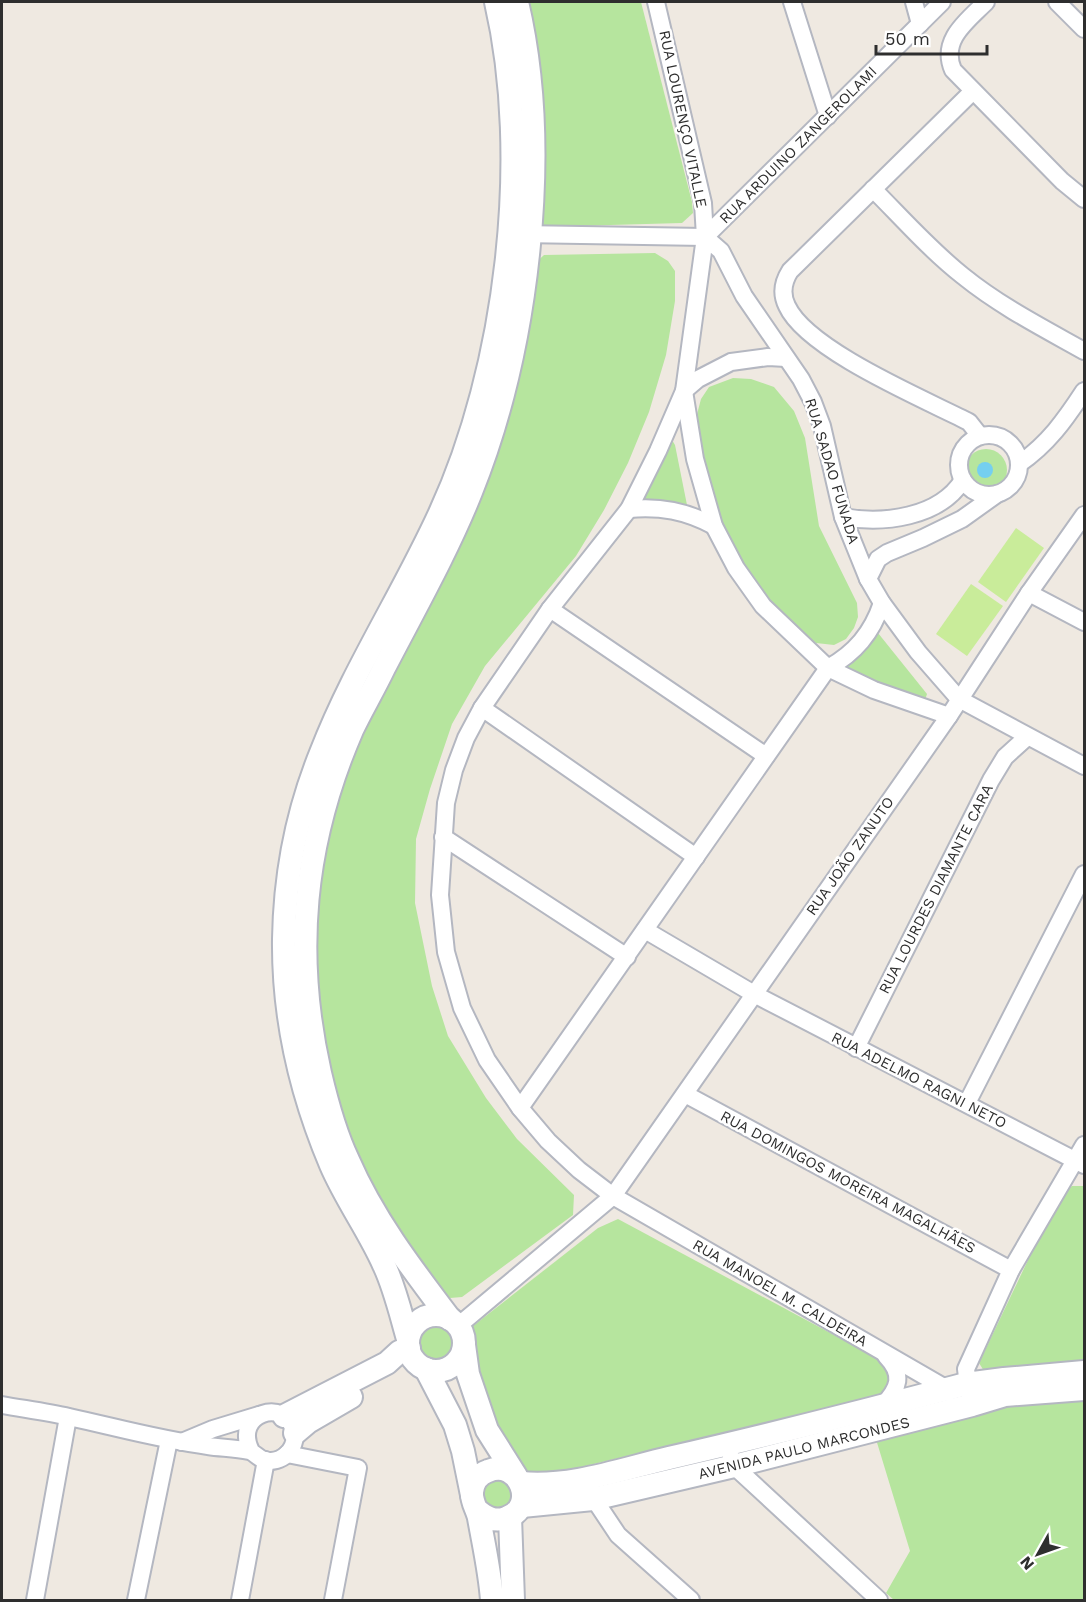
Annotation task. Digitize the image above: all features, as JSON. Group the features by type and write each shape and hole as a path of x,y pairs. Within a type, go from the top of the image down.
{"main road":[{"path":"496,2 509,81 512,206 519,234 522,297 511,364 486,449 460,519 354,726 327,795 315,844 305,911 305,976 308,1011 323,1086 347,1160 400,1253 457,1330 468,1374 487,1430 517,1496"},
{"path":"492,1600 490,1573 463,1451 455,1425 415,1355 385,1267 333,1169 304,1091 288,1013 285,977 285,910 296,839 308,789 320,754 336,717 441,511 467,443 491,360 502,294 519,234 532,208 529,79 522,25 516,2"},
{"path":"289,1434 389,1374 408,1369 415,1355 417,1323 424,1318 442,1316 457,1330 462,1354 451,1367 434,1371 415,1355"},
{"name":"AVENIDA PAULO MARCONDES","path":"517,1496 543,1485 731,1455 960,1397 1014,1378 1084,1372"},
{"name":"AVENIDA PAULO MARCONDES","path":"517,1496 593,1499 883,1405 960,1397 1084,1389"},
{"path":"513,1600 517,1496 509,1471 500,1468 483,1473 477,1479 475,1503 484,1516 492,1520 517,1496"}],"street":[{"name":"RUA LOURENÇO VITALLE","path":"656,2 704,203 705,237"},
{"path":"792,2 828,116"},
{"path":"914,2 920,24"},
{"name":"RUA ARDUINO ZANGEROLAMI","path":"705,237 942,2"},
{"path":"986,2 950,42 949,54 954,70 1062,181 1084,199"},
{"path":"1057,2 1084,29"},
{"path":"973,91 790,271 783,288 786,305 793,315 830,349 852,363 969,422 980,436"},
{"path":"873,189 939,256 963,276 1012,311 1084,351"},
{"path":"519,234 705,237 684,391 695,459 714,526 736,568 763,606 828,668 874,690 949,716"},
{"name":"RUA SADAO FUNADA","path":"705,237 721,251 744,296 801,379 813,402 822,426 843,518 868,579 882,603 918,652 959,699 1084,766"},
{"path":"684,391 698,379 731,362 768,357 786,358"},
{"name":"RUA MANOEL M. CALDEIRA","path":"684,391 629,509 550,609 482,708 466,738 454,770 446,803 440,895 446,952 462,1008 487,1060 520,1108 548,1141 579,1170 613,1196 960,1397"},
{"path":"1019,464 1047,442 1059,429 1084,391"},
{"path":"868,579 878,559 887,553 962,519 1011,486 1019,464 1014,449 1003,438 996,435 980,436 973,439 962,450 958,465 963,480 968,486 981,494 997,494"},
{"path":"843,518 879,521 915,513 945,500 963,480"},
{"path":"629,509 664,508 682,512 714,526"},
{"path":"915,513 923,538"},
{"name":"RUA JOÃO ZANUTO","path":"457,1330 613,1196 949,716 1029,593 1084,515"},
{"path":"1029,593 1084,622"},
{"path":"520,1108 828,668 841,661 862,642 871,630 882,603"},
{"path":"550,609 766,756"},
{"path":"482,708 696,857"},
{"name":"RUA LOURDES DIAMANTE CARA","path":"856,1048 991,780 1005,757 1027,737"},
{"path":"443,837 627,957"},
{"path":"967,1103 1084,874"},
{"name":"RUA ADELMO RAGNI NETO","path":"645,930 754,994 1080,1163"},
{"name":"RUA DOMINGOS MOREIRA MAGALHÃES","path":"685,1094 1011,1270"},
{"path":"960,1397 966,1369 1011,1270 1080,1163 1084,1145"},
{"path":"882,1352 894,1364 897,1373 897,1386 883,1405"},
{"path":"2,1405 259,1456 282,1458 289,1434"},
{"path":"175,1441 260,1414 276,1413 289,1434 358,1468 333,1600"},
{"path":"259,1456 247,1443 246,1434 253,1419 260,1414"},
{"path":"35,1600 68,1417"},
{"path":"136,1600 175,1441"},
{"path":"731,1455 879,1600"},
{"path":"240,1600 259,1456"},
{"path":"581,1478 618,1535 691,1600"}],"green space":[{"path":"523,2 641,2 692,202 693,213 682,223 539,227"},
{"path":"655,253 668,261 675,271 675,301 666,355 649,412 628,463 604,510 576,556 485,666 452,724 416,839 415,903 432,986 448,1036 486,1098 517,1139 574,1195 573,1215 462,1297 450,1298 430,1284 356,1160 332,1089 317,1012 312,936 335,785 532,266 544,255"},
{"path":"733,378 751,379 774,387 794,411 805,438 819,526 857,603 858,617 854,628 846,639 834,645 816,643 791,625 762,597 720,531 695,422 701,399 709,387"},
{"path":"667,439 672,440 675,445 687,505 681,507 642,502"},
{"path":"986,449 994,450 1001,455 1006,462 1006,478 1001,485 994,490 986,491 978,490 971,485 966,478 965,470 966,462 971,455 978,450"},
{"path":"1016,528 1044,548 1006,602 978,582"},
{"path":"971,584 1003,606 967,656 936,634"},
{"path":"878,633 927,694 925,700 906,698 839,668 873,634"},
{"path":"1072,1186 1084,1186 1084,1364 984,1371 979,1363 1058,1197"},
{"path":"618,1219 875,1357 887,1368 889,1382 880,1395 540,1477 519,1470 495,1436 469,1347 473,1326 598,1228"},
{"path":"435,1326 448,1331 453,1344 448,1357 435,1362 422,1357 417,1344 422,1331"},
{"path":"1084,1400 1084,1600 894,1600 886,1593 910,1551 875,1436 999,1406"},
{"path":"497,1479 508,1483 512,1494 508,1505 497,1509 486,1505 482,1494 486,1483"}],"water":[{"path":"985,462 991,464 993,470 991,476 985,478 979,476 977,470 979,464"}]}
